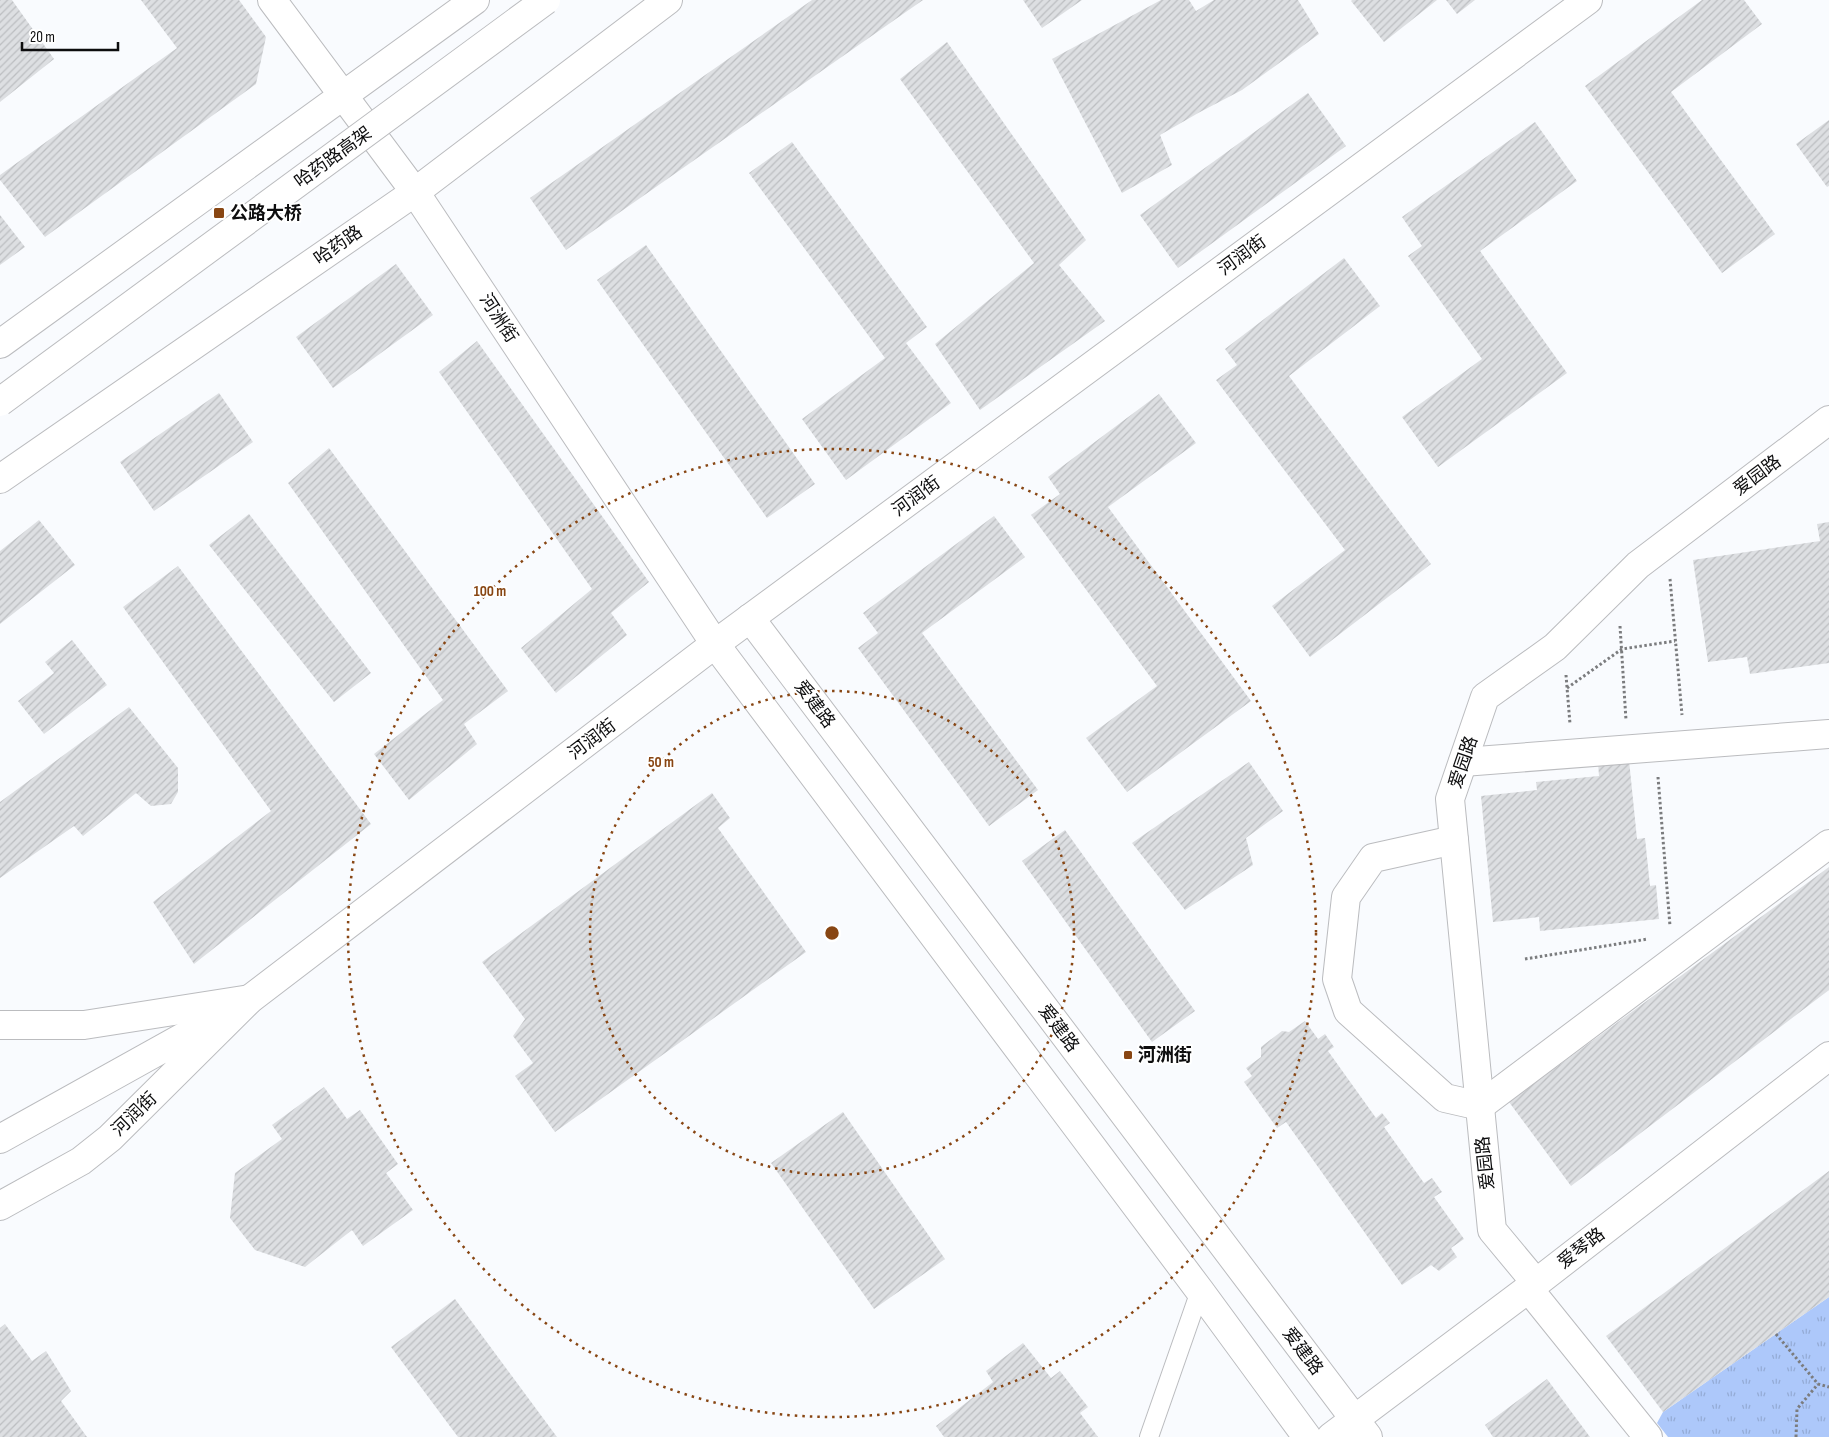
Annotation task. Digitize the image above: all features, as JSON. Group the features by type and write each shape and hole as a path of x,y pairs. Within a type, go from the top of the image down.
{"main road":[{"name":"河洲街","path":"272,0 415,192 715,644"},
{"path":"0,344 475,0"},
{"name":"哈药路高架","path":"0,402 546,0"},
{"name":"哈药路","path":"0,479 415,192 668,0"},
{"name":"河润街","path":"0,1206 82,1161 110,1138 250,1000 715,644 1588,0"},
{"name":"爱园路","path":"1648,1437 1532,1286 1492,1230 1450,800 1485,698 1555,648 1638,565 1829,420"},
{"name":"爱建路","path":"750,618 1361,1428"},
{"path":"715,644 1200,1291 1307,1437"},
{"path":"1463,762 1829,734"},
{"path":"1454,840 1373,858 1346,897 1336,979 1348,1011 1445,1098 1480,1106 1672,948 1829,844"},
{"path":"6,1136 250,1000"},
{"name":"河润街","path":"0,1025 84,1025 250,1000"},
{"name":"爱琴路","path":"1330,1437 1361,1428 1532,1286 1829,1056"}],"lane":[{"path":"1149,1437 1200,1291"}],"path":[{"path":"1666,544 1685,745"},
{"path":"1617,585 1628,749"},
{"path":"1563,640 1573,753"},
{"path":"1567,688 1622,649 1675,641"},
{"path":"1525,959 1672,948 1656,747"},
{"path":"1776,1334 1818,1384 1829,1387"},
{"path":"1796,1437 1797,1409 1818,1384"}],"green space":[{"path":"1829,1297 1829,1437 1668,1437 1657,1423 1663,1412"}],"building":[{"path":"0,0 12,0 54,59 0,102"},
{"path":"141,0 239,0 266,37 256,84 45,237 0,180 0,175 177,48"},
{"path":"812,0 923,0 566,250 530,198"},
{"path":"1023,0 1082,0 1042,28"},
{"path":"1161,0 1189,0 1196,11 1214,0 1298,0 1319,34 1242,90 1160,135 1172,165 1122,193 1052,59"},
{"path":"1352,0 1437,0 1384,42"},
{"path":"1446,0 1475,0 1457,14"},
{"path":"1702,0 1744,0 1762,24 1671,92 1775,234 1722,273 1585,86"},
{"path":"947,42 1086,240 1059,265 1105,321 980,410 935,344 1034,263 900,79"},
{"path":"1308,93 1346,146 1178,268 1140,215"},
{"path":"1829,120 1829,186 1827,187 1796,144"},
{"path":"1535,122 1577,181 1480,251 1567,373 1438,467 1402,417 1482,359 1408,256 1422,246 1402,217"},
{"path":"792,142 927,327 906,343 951,403 846,480 802,419 885,358 749,173"},
{"path":"0,215 25,247 0,265"},
{"path":"646,245 815,484 767,518 597,280"},
{"path":"1344,258 1380,306 1289,376 1431,564 1310,657 1272,606 1345,550 1216,380 1237,365 1225,349"},
{"path":"396,264 433,315 333,388 296,337"},
{"path":"477,341 649,582 611,613 627,635 556,693 521,648 592,589 439,372"},
{"path":"219,393 253,442 154,511 120,462"},
{"path":"1159,394 1196,443 1108,507 1251,701 1127,792 1086,738 1157,686 1031,515 1060,494 1048,477"},
{"path":"329,448 508,691 464,724 477,744 409,800 374,754 443,700 288,483"},
{"path":"249,514 371,673 334,702 209,545"},
{"path":"994,516 1025,557 922,633 1038,790 989,826 858,648 878,633 863,613"},
{"path":"39,520 75,565 0,624 0,551"},
{"path":"1829,522 1829,663 1750,674 1747,657 1708,662 1693,560 1820,541 1817,524"},
{"path":"178,566 371,824 194,964 153,902 271,811 123,607"},
{"path":"72,640 107,685 44,734 18,701 54,673 45,662"},
{"path":"129,707 178,768 178,792 171,804 151,806 136,793 83,836 74,826 0,878 0,802"},
{"path":"1629,760 1637,839 1645,838 1650,886 1656,885 1659,919 1540,931 1539,917 1493,922 1481,796 1537,790 1536,782 1599,776 1598,763"},
{"path":"1249,762 1283,811 1246,838 1253,865 1185,910 1132,843"},
{"path":"712,793 730,818 718,828 806,952 555,1132 515,1076 533,1063 513,1036 525,1019 482,962"},
{"path":"1065,830 1195,1011 1152,1042 1022,861"},
{"path":"1829,867 1829,990 1571,1186 1509,1102"},
{"path":"1305,1021 1318,1039 1325,1034 1334,1047 1328,1051 1376,1118 1382,1113 1390,1123 1384,1127 1424,1183 1432,1178 1442,1192 1434,1197 1464,1239 1451,1248 1457,1257 1439,1271 1431,1265 1402,1285 1286,1122 1277,1128 1244,1082 1252,1076 1246,1068 1261,1057 1261,1047 1282,1031 1289,1032"},
{"path":"324,1087 347,1119 360,1110 398,1164 386,1173 413,1210 363,1246 352,1230 305,1267 255,1250 230,1218 235,1173 282,1139 272,1125"},
{"path":"843,1112 945,1259 874,1309 771,1163"},
{"path":"1829,1171 1829,1297 1663,1412 1606,1336"},
{"path":"455,1299 557,1437 458,1437 391,1347"},
{"path":"5,1324 32,1361 46,1351 71,1391 61,1401 87,1437 0,1437 0,1328"},
{"path":"1023,1343 1051,1378 1060,1371 1088,1407 1080,1413 1098,1437 944,1437 936,1426 993,1382 986,1371"},
{"path":"1547,1379 1590,1437 1493,1437 1485,1425"}],"place":[{"name":"公路大桥","path":"219,213"},
{"name":"河洲街","path":"1128,1055"}]}
